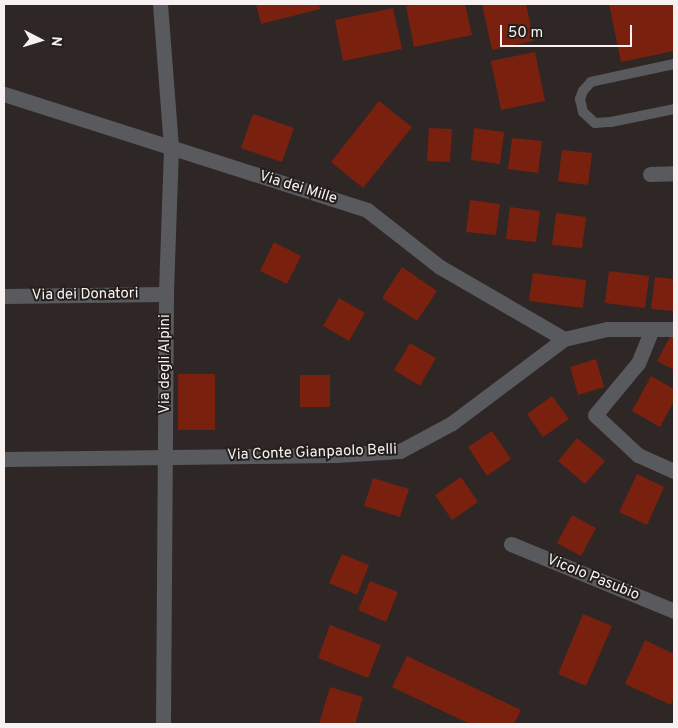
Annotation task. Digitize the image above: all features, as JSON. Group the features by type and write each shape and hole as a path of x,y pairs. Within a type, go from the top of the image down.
{"street":[{"name":"Via degli Alpini","path":"160,4 171,148 166,294 163,724"},
{"name":"Via dei Mille","path":"4,94 368,210 440,267 564,339"},
{"path":"650,174 674,173"},
{"name":"Via dei Donatori","path":"4,296 166,294"},
{"name":"Via Conte Gianpaolo Belli","path":"4,459 336,455 400,451 452,423 564,339 607,329 674,329"},
{"path":"652,329 638,363 595,415 638,455 674,471"},
{"name":"Vicolo Pasubio","path":"511,544 674,611"}],"lane":[{"path":"674,64 592,82 583,91 580,99 583,112 595,123 611,122 674,109"}],"building":[{"path":"256,4 319,4 320,9 261,24"},
{"path":"415,4 465,4 472,35 414,47 406,6"},
{"path":"482,4 526,4 534,41 492,50"},
{"path":"609,4 674,4 674,51 621,62"},
{"path":"393,8 402,49 343,61 335,20"},
{"path":"535,52 545,101 501,110 491,61"},
{"path":"379,101 412,127 363,188 331,162"},
{"path":"253,114 294,128 282,162 241,148"},
{"path":"429,128 452,129 450,162 427,161"},
{"path":"474,128 504,132 500,164 471,160"},
{"path":"512,138 542,141 538,173 508,169"},
{"path":"562,150 592,153 588,185 558,181"},
{"path":"470,200 500,204 496,235 466,232"},
{"path":"510,207 540,211 536,242 506,239"},
{"path":"556,213 586,217 582,248 552,245"},
{"path":"274,242 301,256 287,284 260,271"},
{"path":"402,267 437,291 417,321 382,298"},
{"path":"609,271 649,276 645,308 605,303"},
{"path":"533,273 586,280 583,308 529,301"},
{"path":"655,277 674,279 674,311 651,309"},
{"path":"339,298 365,313 349,341 323,326"},
{"path":"672,333 674,334 674,370 657,361"},
{"path":"410,343 436,358 420,386 394,370"},
{"path":"596,359 604,387 578,395 570,367"},
{"path":"178,374 215,374 215,430 178,430"},
{"path":"300,375 330,375 330,407 300,407"},
{"path":"651,376 674,389 674,401 660,427 632,411"},
{"path":"552,396 569,419 543,437 527,414"},
{"path":"492,431 511,459 487,476 468,447"},
{"path":"577,438 605,461 585,484 558,461"},
{"path":"637,474 664,487 647,525 619,512"},
{"path":"461,477 478,502 452,520 435,495"},
{"path":"373,478 409,489 400,517 364,506"},
{"path":"572,515 596,528 581,556 557,543"},
{"path":"342,554 369,565 357,595 329,583"},
{"path":"370,581 398,592 386,622 358,610"},
{"path":"583,614 612,626 586,686 558,674"},
{"path":"330,625 381,645 368,678 318,658"},
{"path":"645,640 674,654 674,697 671,705 625,684"},
{"path":"407,656 521,710 514,724 470,724 392,687"},
{"path":"330,687 363,697 355,724 319,724"}]}
